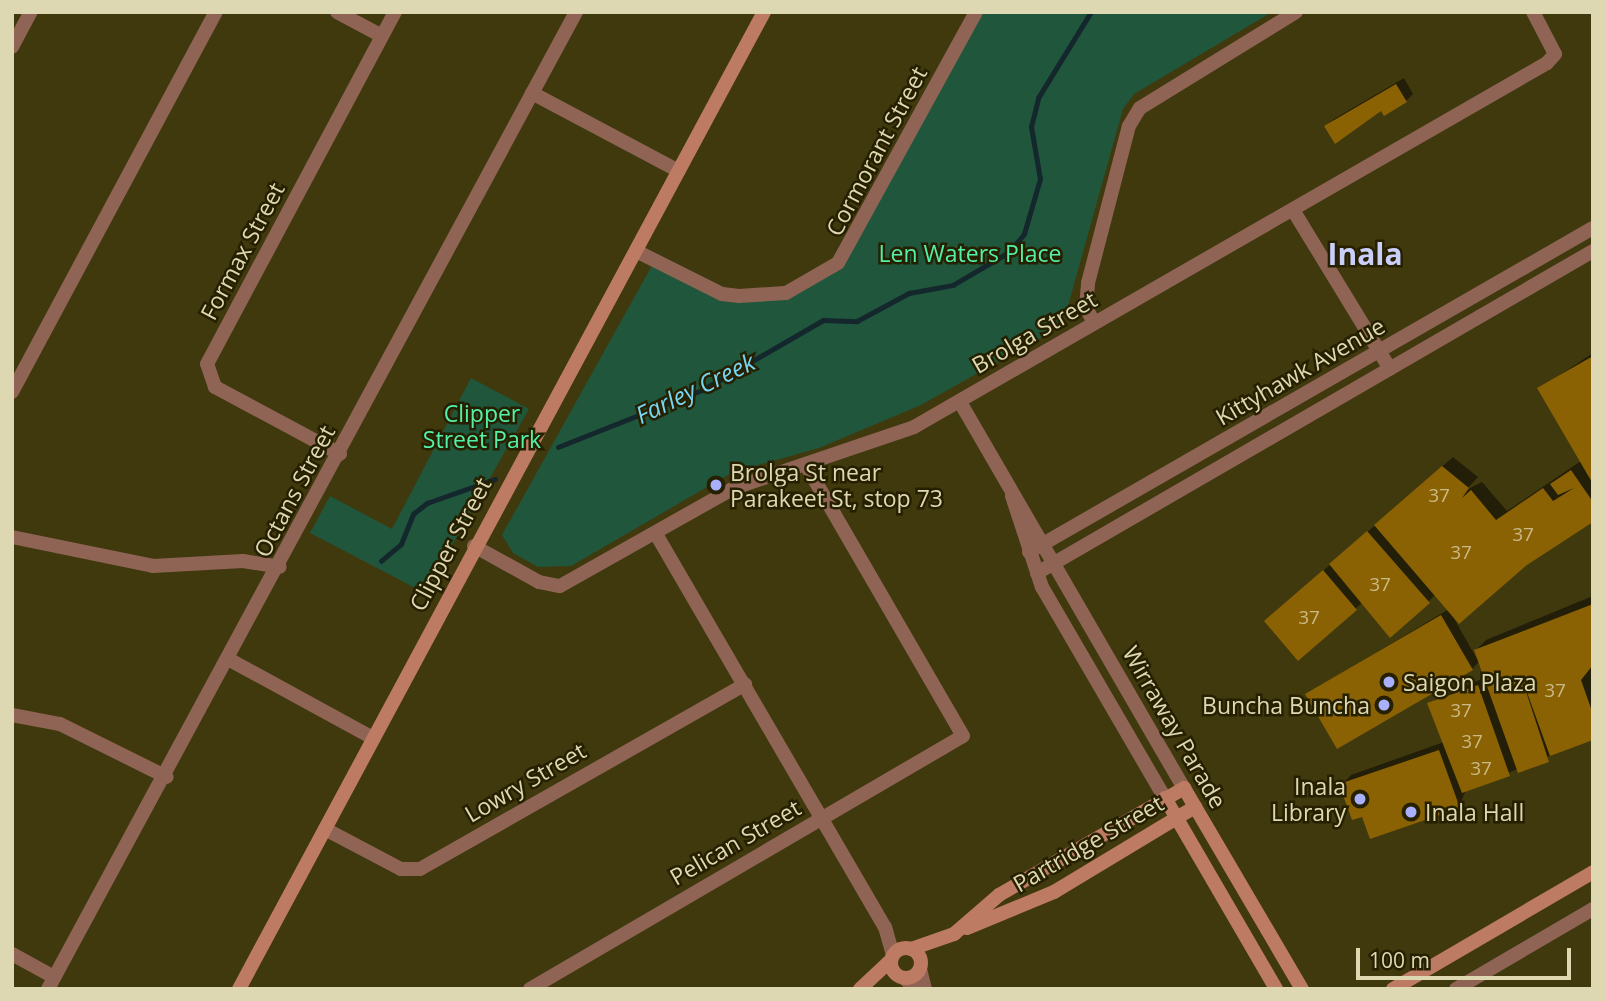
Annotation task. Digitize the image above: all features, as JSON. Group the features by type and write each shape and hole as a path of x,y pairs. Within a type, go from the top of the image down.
{"street":[{"path":"12,47 31,12"},
{"path":"14,387 216,12"},
{"path":"337,12 382,36"},
{"name":"Formax Street","path":"340,454 215,387 207,364 395,12"},
{"name":"Octans Street","path":"51,983 167,777 576,12"},
{"name":"Clipper Street","path":"239,989 474,546 764,12"},
{"path":"1094,323 1086,307 1088,283 1129,127 1140,108 1296,12"},
{"name":"Brolga Street","path":"474,546 539,582 560,586 734,488 914,427 1547,63 1555,54 1533,12"},
{"name":"Cormorant Street","path":"636,251 722,294 739,296 786,293 838,263 973,13"},
{"path":"532,93 679,172"},
{"path":"1293,210 1376,352 1390,369"},
{"name":"Kittyhawk Avenue","path":"1029,552 1593,228"},
{"name":"Kittyhawk Avenue","path":"1037,573 1593,251"},
{"name":"Wirraway Parade","path":"960,402 1046,544 1055,564 1302,989"},
{"name":"Pelican Street","path":"530,989 963,736 806,465"},
{"name":"Wirraway Parade","path":"1010,488 1037,573 1276,989"},
{"path":"656,534 900,953 902,977 916,989"},
{"path":"12,537 153,565 243,561 280,567"},
{"path":"230,660 373,738"},
{"name":"Lowry Street","path":"325,829 401,869 420,869 745,684"},
{"path":"12,715 89,736 167,777"},
{"name":"Partridge Street","path":"861,989 902,977 920,966 948,938 962,929 999,895 1184,788"},
{"name":"Partridge Street","path":"962,929 1054,892 1195,807"},
{"path":"1393,989 1593,872"},
{"path":"1457,989 1593,909"},
{"name":"Partridge Street","path":"861,989 900,953 948,938"},
{"path":"900,953 920,966 925,989"},
{"path":"12,954 51,983"}],"green space":[{"name":"Len Waters Place","path":"976,12 1272,12 1134,94 1123,109 1066,313 1049,333 921,405 819,448 733,472 571,566 538,567 513,553 502,535 655,260 721,294 786,293 838,263"},
{"name":"Clipper Street Park","path":"471,378 529,409 425,593 310,533 330,496 392,529"}],"building":[{"path":"1396,84 1407,102 1384,116 1381,111 1335,144 1324,126"},
{"path":"1593,356 1593,484 1537,388"},
{"path":"1442,466 1469,488 1462,498 1471,490 1496,520 1543,488 1553,501 1574,488 1558,495 1550,484 1571,470 1593,502 1593,522 1527,565 1459,624 1374,525"},
{"path":"1367,531 1430,603 1390,638 1329,564"},
{"path":"1323,570 1357,610 1298,661 1264,621"},
{"path":"1593,604 1593,665 1581,680 1593,714 1593,740 1550,756 1520,673 1549,762 1518,773 1474,650"},
{"name":"Saigon Plaza","path":"1441,615 1473,670 1337,749 1305,694"},
{"path":"1478,685 1510,776 1462,793 1427,703"},
{"path":"1439,750 1460,808 1370,839 1362,817 1352,820 1339,784"}],"waterway":[{"name":"Farley Creek","path":"558,447 702,390 823,320 857,321 909,293 953,285 1009,252 1024,234 1040,179 1031,127 1038,98 1091,12"},
{"name":"Farley Creek","path":"381,561 401,544 413,514 427,503 495,479"}],"place":[{"name":"Brolga St near Parakeet St, stop 73","path":"716,485"},
{"name":"Saigon Plaza","path":"1389,682"},
{"name":"Buncha Buncha","path":"1384,705"},
{"name":"Inala Library","path":"1360,799"},
{"name":"Inala Hall","path":"1411,812"}],"district":[{"name":"Inala","path":"1365,254"}]}
